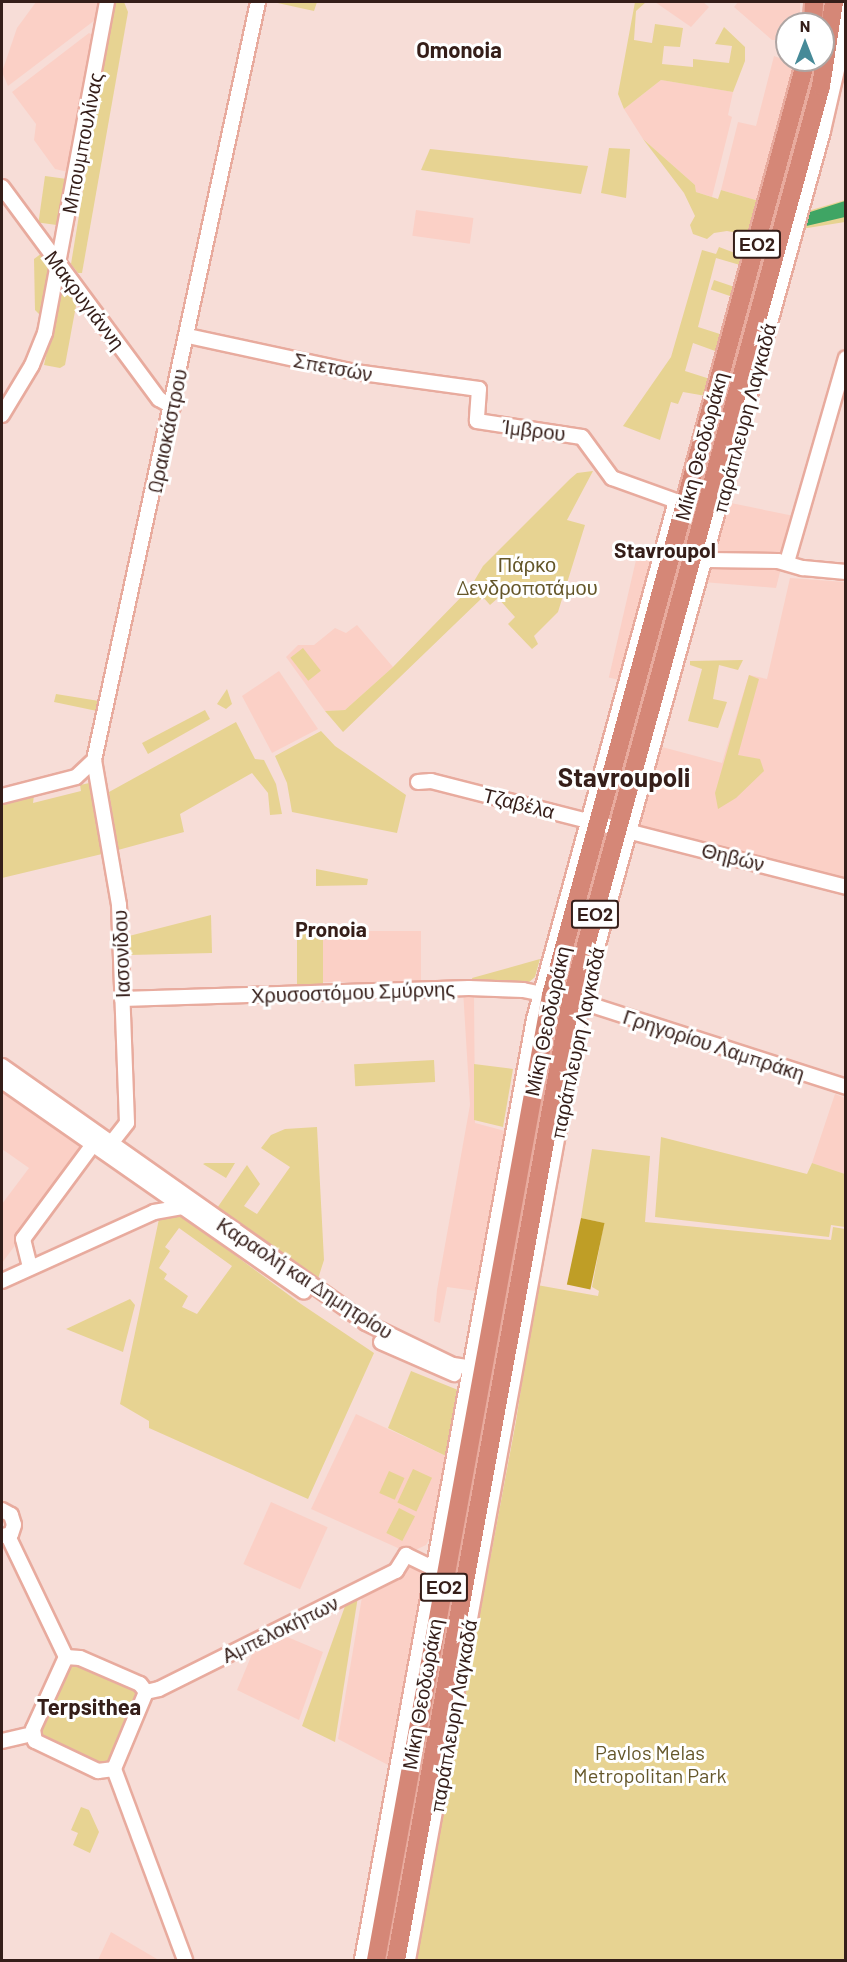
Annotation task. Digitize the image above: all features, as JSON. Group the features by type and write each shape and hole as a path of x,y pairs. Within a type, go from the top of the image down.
{"highway":[{"name":"Μίκη Θεοδωράκη","path":"376,1960 477,1374 546,994 803,72"},
{"name":"Μίκη Θεοδωράκη","path":"396,1960 455,1671 576,1001 700,558 831,72"}],"street":[{"name":"Μπουμπουλίνας","path":"2,415 43,340 60,266 107,2"},
{"name":"Ωραιοκάστρου","path":"94,760 173,407 258,2"},
{"path":"835,53 844,2"},
{"name":"Μακρυγιάννη","path":"2,187 159,399 173,407"},
{"path":"44,246 57,240 66,229"},
{"name":"Σπετσών","path":"188,336 348,371 479,389 475,419"},
{"path":"787,562 846,358"},
{"name":"Ίμβρου","path":"475,419 582,437 612,478 647,493 675,499 668,549"},
{"path":"668,549 700,558 787,562 802,568 846,572"},
{"path":"2,795 76,777 94,760"},
{"name":"Ιασονίδου","path":"30,1267 23,1251 23,1239 101,1145 127,1123 118,897 101,784 94,760"},
{"name":"Τζαβέλα","path":"418,782 431,781 625,830"},
{"name":"Θηβών","path":"625,830 846,887"},
{"name":"Χρυσοστόμου Σμύρνης","path":"122,999 469,988 546,994 576,1001"},
{"name":"Γρηγορίου Λαμπράκη","path":"576,1001 846,1087"},
{"name":"Καραολή και Δημητρίου","path":"2,1066 101,1145"},
{"name":"Καραολή και Δημητρίου","path":"2,1081 366,1323 429,1354 477,1374"},
{"path":"141,1217 162,1188"},
{"name":"Καραολή και Δημητρίου","path":"162,1188 181,1207 365,1333 427,1364 477,1374 509,1376"},
{"path":"2,1281 141,1217 181,1207"},
{"path":"2,1273 30,1267"},
{"path":"362,1960 435,1569 477,1374"},
{"path":"2,1510 14,1521 5,1536 66,1657 33,1734"},
{"name":"Αμπελοκήπων","path":"146,1692 159,1689 396,1571 406,1556 435,1569"},
{"path":"66,1657 80,1658 140,1684 146,1692 114,1769 185,1960"},
{"name":"παράπλευρη Λαγκαδά","path":"408,1960 455,1671"},
{"path":"2,1741 33,1734"},
{"path":"33,1734 40,1746 98,1771 114,1769"}],"shaded area":[{"path":"36,2 100,2 99,17 8,86 2,72 17,28"},
{"path":"655,2 703,2 709,7 691,27"},
{"path":"738,2 800,2 800,12 775,12 775,40 772,40 734,7"},
{"path":"89,33 94,36 68,172 55,169 34,140 36,124 12,92"},
{"path":"774,56 775,72 792,72 759,201 721,190 738,122 756,126"},
{"path":"661,80 733,92 728,115 732,117 712,197 696,192 695,185 643,139 624,109"},
{"path":"845,201 845,217 802,227 807,213"},
{"path":"416,210 473,218 470,244 412,236"},
{"path":"726,502 794,516 776,588 703,582"},
{"path":"639,547 656,551 625,681 609,678"},
{"path":"790,578 845,582 845,881 640,827 662,747 722,763 749,675 767,679"},
{"path":"357,625 393,667 345,710 325,711 286,657 298,645 314,645 335,628 346,633"},
{"path":"279,671 318,729 272,753 242,696"},
{"path":"323,931 421,931 421,982 323,982"},
{"path":"463,990 474,990 475,1123 505,1131 476,1291 447,1287 440,1323 434,1321 437,1290 470,1105"},
{"path":"2,1087 88,1147 2,1263 2,1204 29,1168 2,1149"},
{"path":"835,1094 845,1098 845,1174 812,1163"},
{"path":"581,1218 604,1223 590,1290 567,1285"},
{"path":"356,1414 448,1457 434,1531 426,1545 409,1553 311,1509"},
{"path":"271,1502 328,1527 300,1589 243,1564"},
{"path":"412,1560 429,1569 392,1767 338,1739 363,1591 408,1569"},
{"path":"285,1636 323,1652 299,1720 237,1690 255,1647"},
{"path":"111,1932 157,1959 98,1960"}],"green space":[{"path":"114,2 124,2 128,12 82,273 78,273 71,264"},
{"path":"273,2 317,2 314,11"},
{"path":"635,2 646,2 636,11 634,40 652,43 655,24 683,28 680,47 664,46 662,64 693,67 693,59 729,63 732,46 715,44 724,27 745,47 745,61 733,92 661,80 624,109 618,94"},
{"path":"643,139 695,185 696,192 718,199 721,190 759,201 749,235 727,231 714,233 707,239 693,234 690,225 695,216 684,193"},
{"path":"609,148 630,149 626,198 601,193"},
{"path":"430,149 588,166 581,194 421,170"},
{"path":"45,176 67,179 60,226 38,223"},
{"path":"778,189 777,208 710,452 712,434"},
{"path":"845,200 845,222 801,229 808,211"},
{"path":"719,247 743,256 740,265 716,258 698,327 723,335 718,352 693,343 685,371 710,379 706,396 683,392 678,404 671,402 660,440 623,426 671,357 702,250 716,254"},
{"path":"42,253 50,265 41,316 35,310 34,259"},
{"path":"714,280 734,287 731,296 711,289"},
{"path":"69,292 76,306 65,365 60,368 44,365 60,293"},
{"name":"Πάρκο Δενδροποτάμου","path":"593,471 567,520 585,525 558,612 534,636 538,644 532,649 508,624 515,617 498,598 490,605 483,597 343,732 325,711 345,710 393,667 470,588 483,566 570,479 577,473"},
{"path":"303,648 321,671 308,681 290,658"},
{"path":"743,660 738,670 719,665 713,699 727,702 718,728 688,721 702,669 690,665 690,661"},
{"path":"749,675 759,679 738,755 760,759 764,771 736,798 718,809 715,793"},
{"path":"227,689 232,704 226,709 217,704"},
{"path":"56,694 99,701 97,711 54,702"},
{"path":"205,710 210,719 148,754 142,743"},
{"path":"236,722 255,759 264,760 276,784 282,814 270,815 268,793 252,773 180,814 184,832 118,850 109,792"},
{"path":"321,731 335,746 406,795 397,833 292,812 287,783 275,756"},
{"path":"94,782 102,854 2,878 2,803 34,795 33,803 81,791 80,785"},
{"path":"316,869 368,879 367,885 316,886"},
{"path":"211,915 212,953 130,955 129,936"},
{"path":"297,932 323,932 323,986 297,986"},
{"path":"540,959 535,977 528,983 473,981 472,978"},
{"path":"434,1060 435,1082 355,1086 354,1064"},
{"path":"474,1064 513,1069 503,1127 474,1120"},
{"path":"317,1127 324,1260 316,1285 215,1211 247,1165 260,1184 244,1206 257,1214 290,1167 261,1148 271,1135 285,1129"},
{"path":"661,1137 807,1174 812,1163 845,1174 845,1227 831,1225 829,1237 655,1217"},
{"name":"Pavlos Melas Metropolitan Park","path":"592,1149 650,1156 645,1222 831,1240 833,1227 845,1229 845,1960 415,1960 516,1421 537,1285 598,1296 599,1291 592,1287 604,1223 581,1218"},
{"path":"205,1163 235,1163 226,1178 203,1164"},
{"path":"178,1213 301,1304 374,1353 308,1499 149,1428 149,1421 120,1404 159,1219","holes":["179,1228 232,1266 197,1314 182,1307 188,1296 164,1279 167,1274 159,1268 170,1251 165,1247"]},
{"path":"130,1299 135,1305 123,1352 66,1329"},
{"path":"411,1371 458,1390 448,1457 388,1428"},
{"path":"413,1469 432,1478 416,1511 397,1503"},
{"path":"389,1471 405,1478 395,1500 379,1493"},
{"path":"399,1508 415,1516 402,1541 386,1533"},
{"path":"359,1590 335,1742 302,1726 349,1595"},
{"path":"66,1657 144,1688 114,1769 39,1746 33,1729"},
{"path":"81,1807 89,1810 99,1832 90,1853 73,1845 78,1833 71,1830"}],"district":[{"name":"Omonoia","path":"459,50"},
{"name":"Stavroupol","path":"665,550"},
{"name":"Stavroupoli","path":"624,777"},
{"name":"Pronoia","path":"331,929"},
{"name":"Terpsithea","path":"89,1707"}]}
